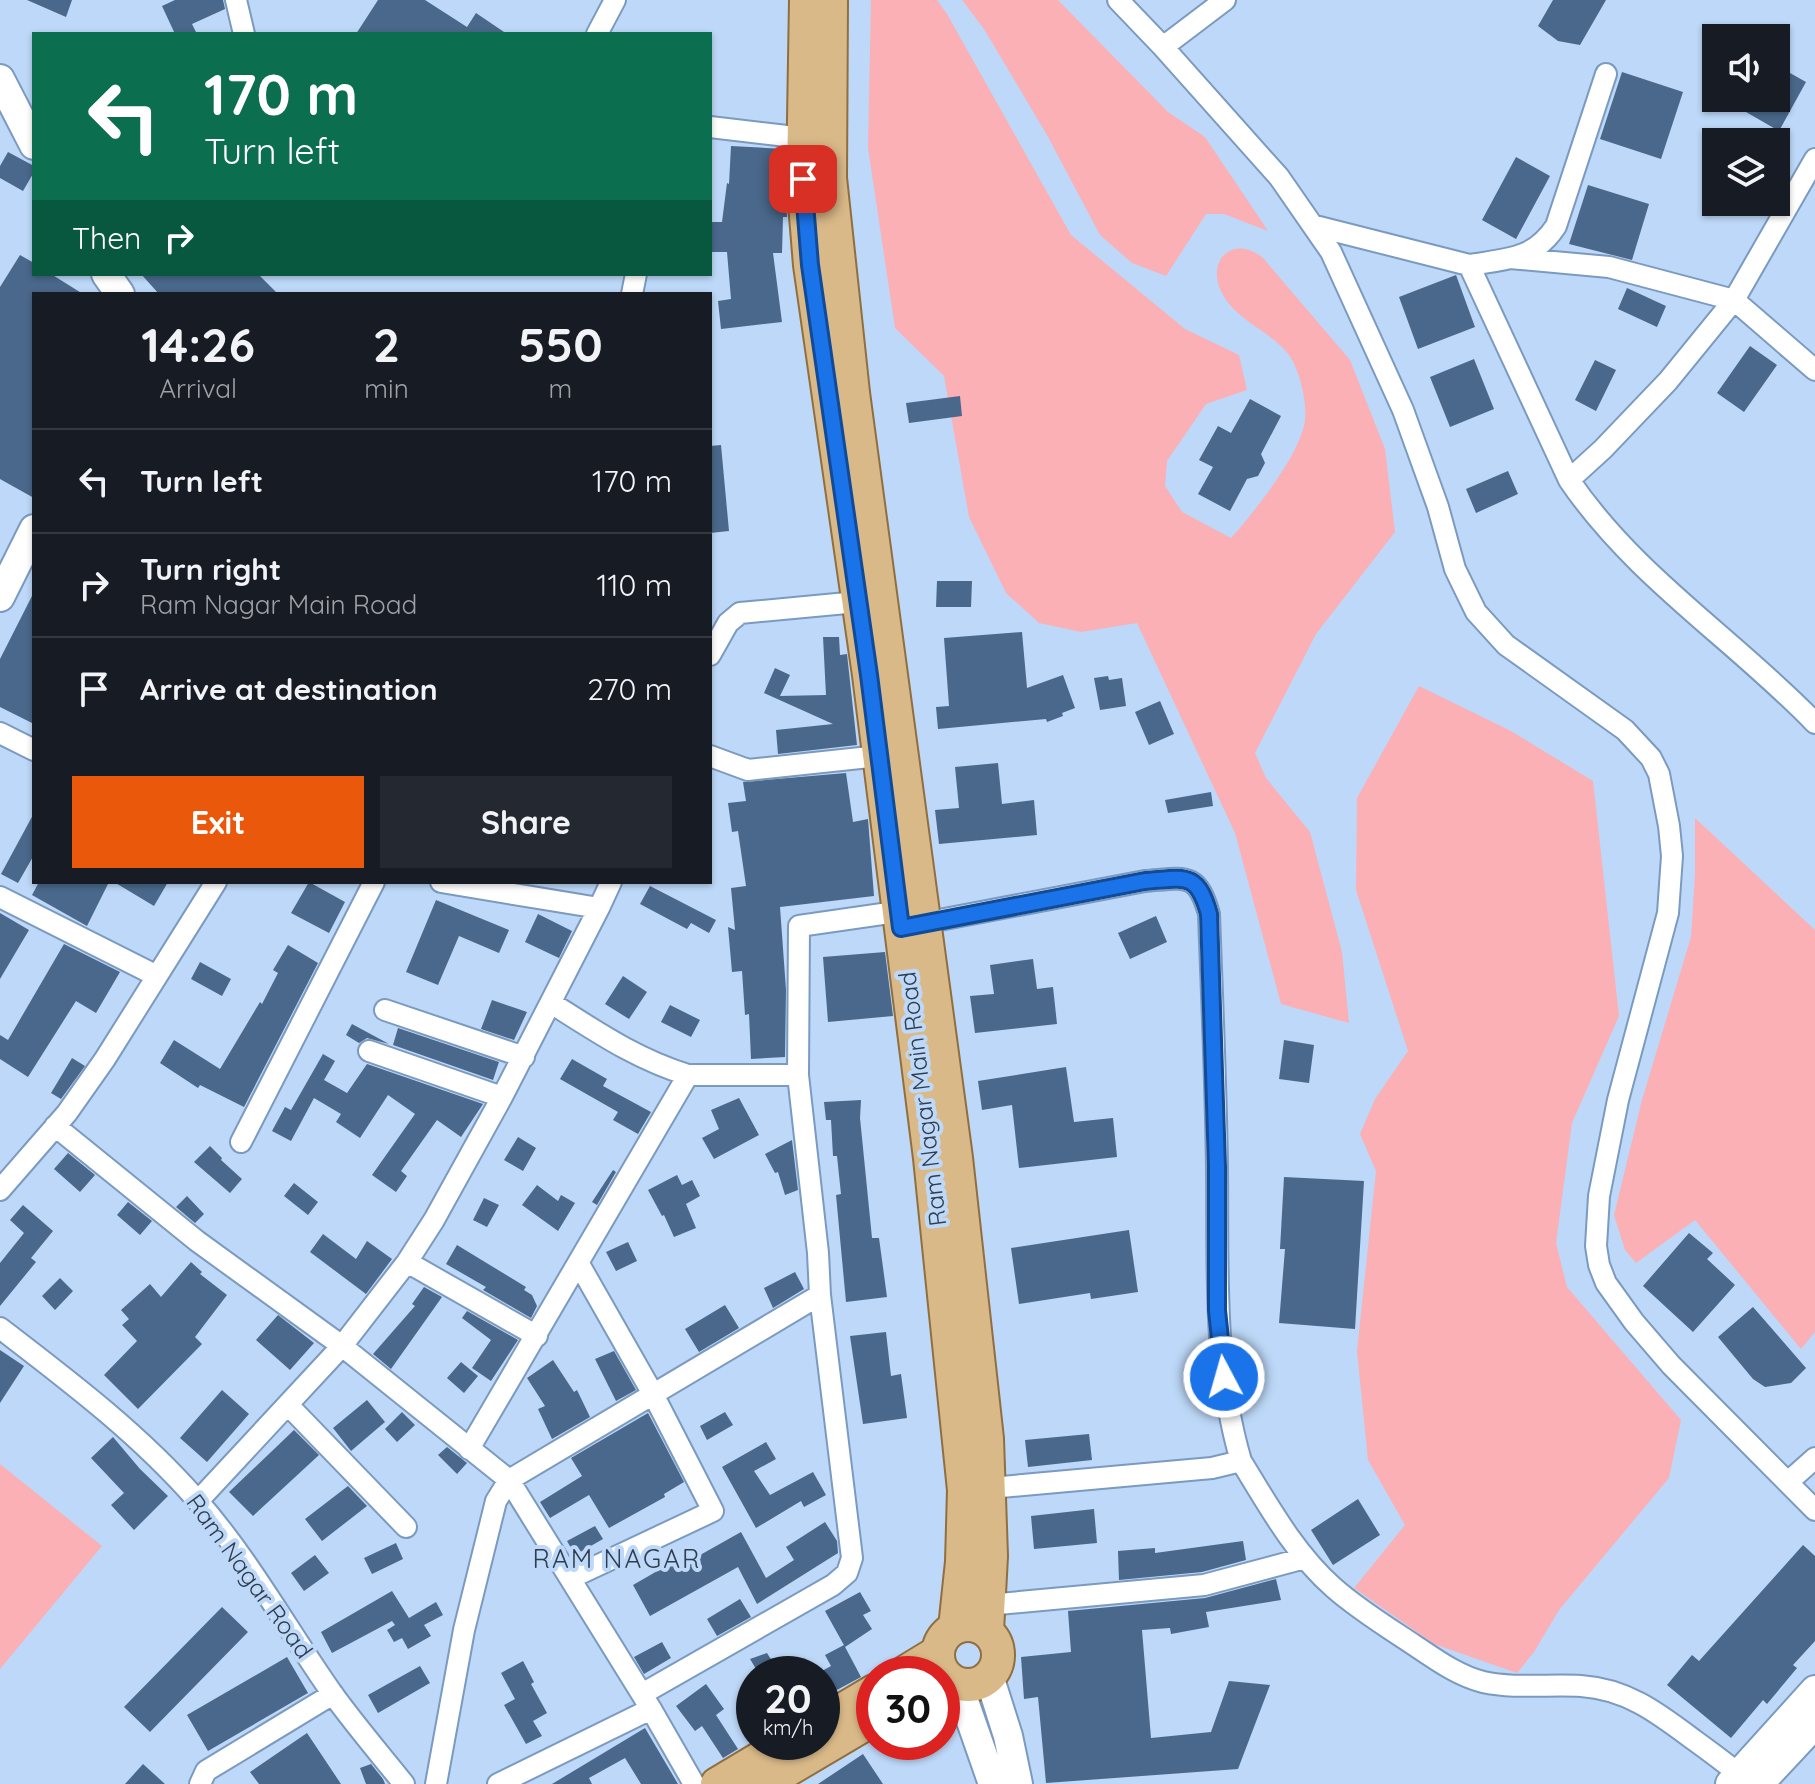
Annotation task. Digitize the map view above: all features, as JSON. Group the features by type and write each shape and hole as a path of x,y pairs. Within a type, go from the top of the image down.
{"main road":[{"name":"Ram Nagar Main Road","path":"806,0 803,179 810,265 870,600 879,756 911,918 930,1158 964,1490 962,1562 949,1656"},
{"path":"831,0 830,178 853,393 870,600 911,918 956,1158 990,1488 987,1618 998,1653 996,1666 980,1683 969,1685 960,1676"},
{"path":"954,1656 987,1618"},
{"path":"764,1784 856,1730"},
{"path":"717,1784 757,1760"}],"street":[{"path":"236,0 244,32"},
{"path":"598,32 615,0"},
{"path":"1118,0 1279,177 1315,226 1403,410 1438,507 1455,569 1476,612 1506,645 1625,730 1651,758 1659,774 1672,856 1668,913 1618,1100 1599,1196 1596,1246 1606,1283 1634,1322 1671,1365 1815,1510"},
{"path":"1163,47 1225,0"},
{"path":"1315,226 1469,265 1530,253 1546,242 1556,226 1606,74"},
{"path":"0,79 32,141"},
{"path":"712,127 804,138"},
{"path":"1569,480 1668,381 1734,300 1814,163"},
{"path":"1510,258 1609,267 1734,300 1815,370"},
{"path":"1469,265 1569,480 1592,513 1659,583 1811,711"},
{"path":"0,597 32,533"},
{"path":"712,651 728,623 740,613 870,600"},
{"path":"0,733 32,749"},
{"path":"712,757 748,770 879,756"},
{"path":"498,1784 646,1702 833,1585 847,1573 852,1558 820,1295 798,1075 799,926 911,918 1181,878 1195,883 1203,891 1209,914 1217,1167 1217,1310 1226,1397 1241,1461 1277,1520 1305,1558 1333,1587 1367,1614 1467,1677 1502,1685 1583,1686 1632,1698 1653,1709 1745,1782"},
{"path":"0,1190 55,1126 105,1059 215,884"},
{"path":"241,1142 373,884"},
{"path":"453,884 599,908"},
{"path":"198,1501 342,1346 407,1262 434,1220 524,1057 610,884"},
{"path":"0,897 157,976"},
{"path":"551,1003 632,1054 688,1075 798,1075"},
{"path":"385,1010 524,1057"},
{"path":"369,1051 502,1097"},
{"path":"469,1449 688,1075"},
{"path":"55,1126 197,1241 342,1346 509,1480 694,1784"},
{"path":"407,1262 537,1336"},
{"path":"571,1578 713,1511 653,1394 579,1264"},
{"path":"436,1784 464,1630 496,1501 509,1480 820,1295"},
{"name":"Ram Nagar Road","path":"0,1328 109,1412 198,1501 272,1600 333,1694 404,1784"},
{"path":"288,1405 406,1527"},
{"path":"1788,1482 1815,1458"},
{"path":"990,1488 1212,1468 1241,1461"},
{"path":"987,1618 1204,1585 1305,1558"},
{"path":"989,1676 1008,1736 1018,1784"},
{"path":"1745,1782 1815,1690"},
{"path":"200,1784 206,1771 333,1694"},
{"path":"960,1696 993,1784"},
{"path":"1745,1782 1815,1724"}],"shaded area":[{"path":"871,0 937,0 1071,235 1185,329 1239,355 1247,390 1206,404 1167,461 1165,486 1182,512 1231,538 1283,470 1304,426 1302,389 1289,355 1236,311 1222,293 1217,271 1225,254 1242,248 1263,258 1350,360 1385,449 1395,532 1316,634 1255,753 1266,778 1310,832 1342,952 1349,1023 1281,1004 1235,833 1137,623 1081,632 1039,623 1006,593 969,517 944,376 895,328 868,148"},
{"path":"962,0 1058,0 1168,112 1205,137 1268,231 1224,214 1206,214 1166,276 1132,263 1100,235 1047,135 984,29"},
{"path":"1419,686 1511,731 1593,781 1619,1016 1572,1123 1556,1243 1567,1287 1681,1420 1669,1478 1559,1610 1534,1652 1517,1673 1434,1644 1354,1588 1405,1525 1368,1460 1357,1351 1376,1171 1360,1134 1375,1099 1408,1051 1356,890 1357,798"},
{"path":"1695,818 1815,930 1815,1332 1801,1349 1695,1220 1636,1263 1625,1250 1614,1215 1642,1100 1691,937"},
{"path":"0,1464 102,1546 0,1669"}],"building":[{"path":"27,0 72,0 66,17"},
{"path":"175,0 223,0 225,9 192,24 196,32 174,32 162,6"},
{"path":"378,0 425,0 467,27 476,13 504,32 357,32"},
{"path":"1553,0 1606,0 1580,45 1558,41 1538,26"},
{"path":"1622,72 1683,92 1661,159 1600,139"},
{"path":"1790,73 1806,82 1790,111"},
{"path":"1746,112 1789,112 1781,128 1774,128"},
{"path":"731,146 784,149 787,217 783,217 782,253 773,253 782,322 721,329 718,301 731,299 727,252 712,252 712,222 722,222 729,184"},
{"path":"8,152 32,165 32,175 23,191 0,178 0,166"},
{"path":"1516,157 1550,176 1516,239 1482,220"},
{"path":"1588,185 1649,204 1632,260 1569,244"},
{"path":"20,255 32,262 32,276 54,276 80,292 32,292 32,497 0,479 0,287"},
{"path":"1456,275 1475,327 1418,349 1399,297"},
{"path":"143,276 260,276 276,292 157,292"},
{"path":"1627,288 1666,306 1657,327 1618,309"},
{"path":"1750,346 1777,365 1744,412 1717,393"},
{"path":"1474,359 1494,409 1450,427 1430,377"},
{"path":"1595,360 1616,370 1596,411 1575,400"},
{"path":"960,396 962,416 909,423 906,403"},
{"path":"1250,399 1281,416 1261,454 1265,463 1258,476 1247,479 1230,511 1198,494 1213,467 1199,460 1218,426 1231,433"},
{"path":"721,445 729,531 712,533 712,446"},
{"path":"1508,471 1518,494 1476,513 1466,489"},
{"path":"937,581 972,581 971,607 936,607"},
{"path":"32,596 32,723 0,707 0,659"},
{"path":"1022,632 1027,688 1063,675 1075,708 1047,722 1046,719 938,729 936,707 949,706 944,638"},
{"path":"823,637 839,637 840,655 847,654 857,745 778,754 776,730 833,724 764,693 775,668 790,675 780,696 826,695"},
{"path":"1108,676 1109,680 1122,678 1126,706 1100,710 1094,678"},
{"path":"1160,701 1174,734 1149,745 1135,712"},
{"path":"998,763 1002,804 1034,800 1037,835 939,844 935,810 959,808 955,767"},
{"path":"846,773 853,822 868,819 874,896 780,907 786,990 785,1057 751,1059 749,1014 745,1015 742,971 732,972 728,927 735,930 731,888 746,886 738,831 732,832 728,803 746,801 743,782"},
{"path":"1211,792 1213,806 1168,813 1165,800"},
{"path":"32,817 32,858 18,883 1,874"},
{"path":"38,884 108,884 87,926 32,895"},
{"path":"117,884 167,884 154,906"},
{"path":"308,884 345,902 329,933 291,913"},
{"path":"650,886 716,920 709,933 691,923 687,929 640,904"},
{"path":"436,900 509,930 499,953 459,936 438,985 406,972"},
{"path":"0,913 29,930 0,979"},
{"path":"538,914 572,931 559,958 525,942"},
{"path":"1156,916 1167,942 1130,959 1118,933"},
{"path":"64,944 120,972 96,1013 76,1001 28,1077 0,1059 0,1035 8,1040"},
{"path":"288,945 318,963 244,1107 200,1085 198,1088 160,1063 174,1040 220,1069 260,1002 262,1004 278,973 273,970"},
{"path":"885,952 893,1016 828,1022 823,957"},
{"path":"1033,959 1037,989 1053,987 1057,1024 975,1033 970,996 994,994 990,965"},
{"path":"200,962 231,979 222,996 191,979"},
{"path":"623,976 647,992 629,1019 605,1004"},
{"path":"492,1000 527,1012 514,1040 481,1029"},
{"path":"670,1005 700,1020 691,1037 661,1022"},
{"path":"352,1024 389,1044 367,1038 359,1043 346,1035"},
{"path":"398,1028 499,1062 493,1080 393,1045"},
{"path":"1284,1040 1314,1045 1309,1083 1279,1079"},
{"path":"323,1054 335,1061 324,1080 347,1093 367,1064 483,1104 461,1137 437,1120 401,1171 407,1176 396,1192 372,1175 415,1114 388,1095 360,1138 336,1122 341,1114 314,1098 291,1141 272,1131 285,1107 291,1110"},
{"path":"72,1058 85,1066 61,1099 51,1093"},
{"path":"572,1059 607,1079 603,1086 651,1112 638,1134 613,1120 618,1112 560,1079"},
{"path":"1066,1067 1074,1122 1113,1118 1117,1157 1019,1168 1012,1105 982,1110 978,1081"},
{"path":"739,1098 759,1135 714,1159 702,1138 719,1129 711,1110"},
{"path":"861,1100 860,1118 872,1238 879,1238 887,1297 846,1302 836,1195 841,1194 837,1156 833,1156 831,1120 826,1120 824,1102"},
{"path":"518,1137 536,1148 523,1171 504,1160"},
{"path":"792,1140 798,1190 785,1195 778,1172 775,1173 765,1154"},
{"path":"210,1146 242,1179 230,1193 194,1162"},
{"path":"68,1153 95,1175 80,1192 54,1169"},
{"path":"613,1170 616,1172 597,1205 592,1202"},
{"path":"677,1175 682,1185 692,1180 700,1196 686,1204 696,1228 674,1237 648,1190"},
{"path":"1284,1177 1364,1181 1355,1329 1279,1323 1285,1249 1280,1249"},
{"path":"294,1183 318,1202 308,1215 284,1196"},
{"path":"537,1185 558,1201 561,1195 575,1203 558,1231 522,1205"},
{"path":"187,1196 204,1214 195,1223 176,1207"},
{"path":"484,1198 499,1205 487,1227 473,1220"},
{"path":"128,1202 152,1221 140,1235 117,1215"},
{"path":"23,1205 53,1231 31,1258 36,1262 0,1306 0,1263 24,1233 10,1220"},
{"path":"1129,1230 1138,1292 1091,1299 1090,1293 1019,1304 1011,1248"},
{"path":"1689,1233 1713,1253 1707,1259 1735,1285 1693,1332 1643,1286"},
{"path":"323,1234 356,1259 367,1241 392,1259 366,1294 310,1252"},
{"path":"628,1242 637,1261 616,1271 606,1252"},
{"path":"457,1245 526,1287 524,1290 532,1295 537,1306 531,1318 446,1264"},
{"path":"191,1262 202,1272 200,1274 227,1295 195,1337 202,1344 138,1409 104,1375 137,1341 122,1325 129,1319 121,1310 150,1284 161,1297"},
{"path":"795,1272 804,1289 773,1308 764,1288"},
{"path":"60,1278 73,1291 55,1310 42,1296"},
{"path":"424,1287 442,1297 391,1369 373,1354 415,1306 412,1304"},
{"path":"725,1305 739,1328 699,1352 685,1329"},
{"path":"1753,1307 1806,1368 1791,1383 1765,1387 1753,1379 1718,1337"},
{"path":"467,1311 518,1340 491,1381 472,1368 491,1340 462,1318"},
{"path":"278,1315 314,1343 290,1370 256,1340"},
{"path":"886,1332 891,1376 901,1374 907,1418 863,1424 850,1336"},
{"path":"0,1350 24,1366 0,1403"},
{"path":"614,1351 636,1390 616,1401 595,1359"},
{"path":"553,1360 574,1392 577,1390 590,1417 552,1439 538,1409 545,1406 527,1378"},
{"path":"461,1362 478,1376 464,1393 447,1378"},
{"path":"222,1390 249,1414 207,1462 180,1438"},
{"path":"367,1400 385,1422 351,1451 333,1428"},
{"path":"402,1412 415,1425 397,1442 385,1429"},
{"path":"725,1412 733,1425 707,1440 700,1426"},
{"path":"648,1413 684,1482 664,1494 665,1497 609,1528 589,1495 550,1518 540,1502 582,1476 571,1458"},
{"path":"294,1430 319,1455 253,1516 229,1492"},
{"path":"1089,1434 1092,1460 1028,1467 1025,1440"},
{"path":"113,1437 168,1496 134,1530 111,1505 124,1493 91,1458"},
{"path":"766,1442 776,1459 754,1471 770,1495 813,1472 826,1495 804,1507 801,1501 756,1528 722,1467"},
{"path":"447,1447 467,1463 457,1474 438,1455"},
{"path":"348,1486 367,1506 322,1541 305,1519"},
{"path":"1358,1499 1380,1535 1333,1565 1311,1530"},
{"path":"1094,1509 1097,1543 1034,1549 1031,1516"},
{"path":"825,1522 837,1541 838,1553 757,1604 738,1567 650,1616 633,1585 673,1562 677,1568 741,1532 766,1578 794,1560 786,1547"},
{"path":"595,1526 603,1539 575,1555 567,1541"},
{"path":"1243,1541 1246,1560 1202,1572 1119,1580 1118,1551 1155,1548 1155,1553"},
{"path":"396,1543 403,1559 372,1574 364,1558"},
{"path":"1803,1545 1815,1556 1815,1641 1793,1665 1797,1668 1767,1704 1763,1700 1731,1738 1667,1685 1692,1655 1699,1661"},
{"path":"315,1555 329,1573 304,1591 291,1573"},
{"path":"1276,1579 1281,1600 1206,1612 1209,1627 1171,1634 1170,1628 1142,1630 1151,1738 1211,1732 1229,1681 1270,1685 1238,1769 1046,1783 1038,1697 1024,1699 1021,1657 1071,1652 1068,1611 1205,1598"},
{"path":"392,1591 409,1618 436,1602 443,1615 424,1625 431,1636 408,1649 402,1638 394,1642 387,1630 395,1625 392,1621 332,1653 321,1632"},
{"path":"860,1592 871,1611 863,1615 872,1629 845,1647 825,1611"},
{"path":"740,1599 751,1617 717,1636 707,1619"},
{"path":"222,1607 248,1632 150,1732 124,1707"},
{"path":"662,1642 671,1658 644,1674 634,1657"},
{"path":"844,1645 856,1668 856,1680 840,1688 840,1656 825,1655"},
{"path":"287,1657 308,1693 208,1751 187,1715"},
{"path":"523,1661 547,1713 533,1721 542,1736 526,1744 504,1705 515,1699 501,1673"},
{"path":"420,1666 430,1683 378,1713 368,1695"},
{"path":"706,1684 724,1709 716,1715 736,1750 723,1758 702,1726 695,1731 676,1706"},
{"path":"645,1728 678,1784 641,1784 625,1758 589,1778 592,1784 552,1784"},
{"path":"307,1733 341,1784 259,1784 250,1772"},
{"path":"856,1759 867,1760 883,1784 818,1784"},
{"path":"143,1764 165,1784 125,1784"},
{"path":"371,1764 385,1784 366,1784 360,1768"}],"district":[{"name":"RAM NAGAR","path":"617,1558"}],"route":[{"path":"803,179 810,265 869,675 901,928 1145,881 1181,878 1195,883 1203,891 1209,914 1217,1167 1217,1310 1224,1377"}]}
